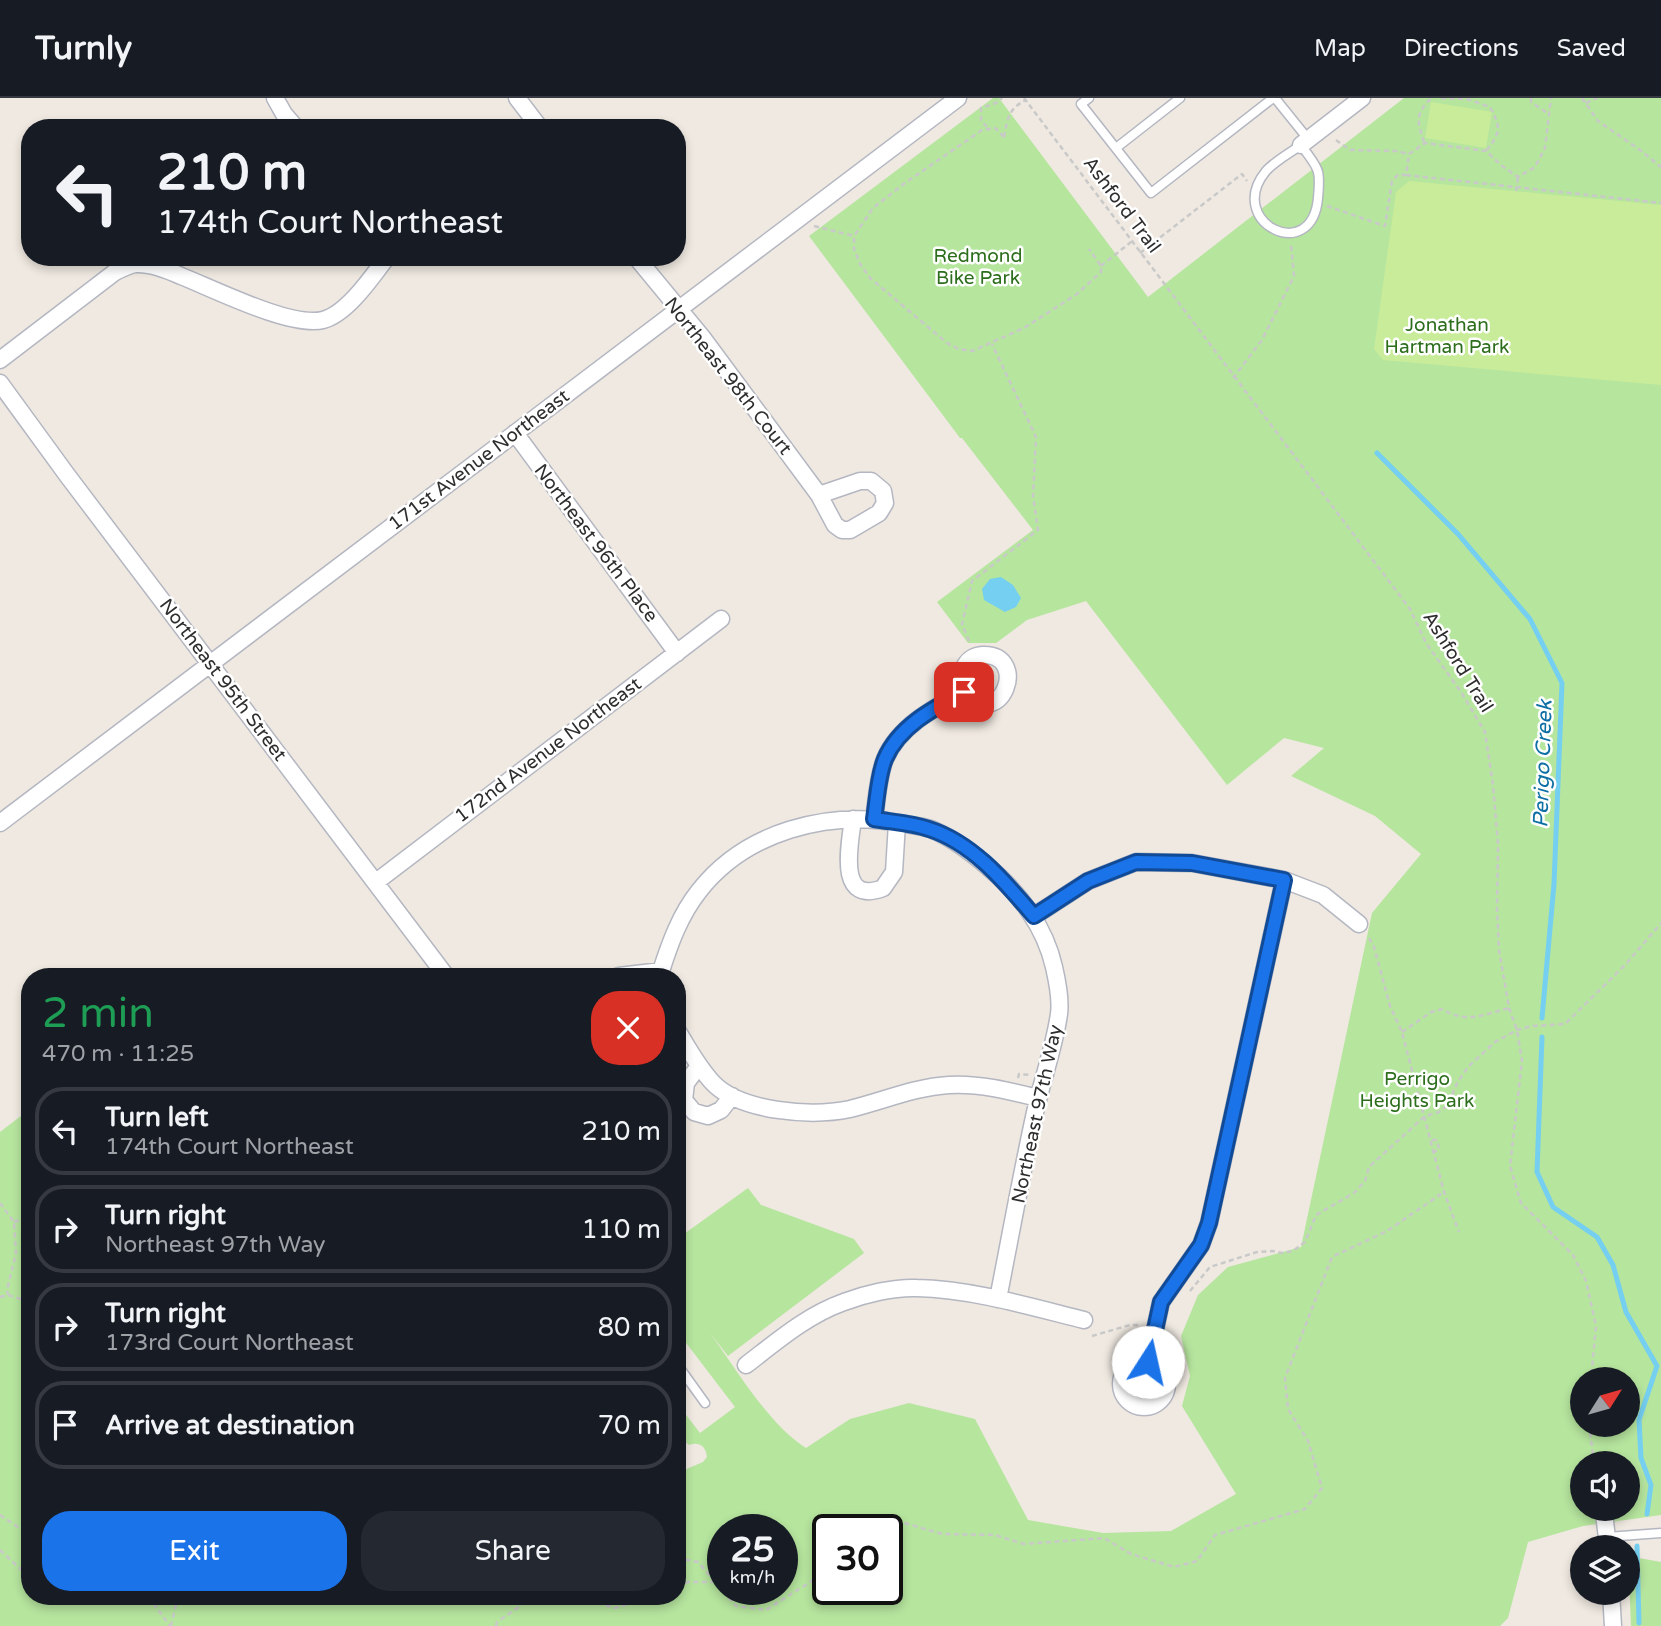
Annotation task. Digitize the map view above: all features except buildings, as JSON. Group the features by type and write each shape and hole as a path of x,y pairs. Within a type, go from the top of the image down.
{"street":[{"path":"275,98 288,119"},
{"path":"517,98 533,119"},
{"name":"171st Avenue Northeast","path":"0,823 958,98"},
{"path":"1304,142 1362,98"},
{"path":"0,360 126,266"},
{"path":"154,266 273,313 303,321 324,320 341,310 386,266"},
{"name":"Northeast 98th Court","path":"643,266 679,309 819,495"},
{"name":"Northeast 95th Street","path":"0,383 440,968"},
{"name":"Northeast 96th Place","path":"514,433 677,653"},
{"name":"172nd Avenue Northeast","path":"376,882 721,619"},
{"path":"986,655 1000,660 1008,673 1007,688 998,699 983,704 964,692 960,678 966,664 986,655"},
{"path":"874,819 885,760 896,741 915,722 964,692"},
{"path":"853,819 848,871 858,887 870,891 883,888 894,872 897,823"},
{"name":"Northeast 97th Way","path":"663,968 674,935 700,889 735,857 771,836 790,829 853,819 874,819 929,829 966,848 1002,878 1034,916 1054,965 1059,1012 1038,1098 998,1299"},
{"path":"1034,916 1088,881 1136,862 1192,863 1284,880 1323,895 1359,924"},
{"path":"1148,1362 1161,1302 1201,1245 1209,1223 1284,880"},
{"path":"686,1045 714,1084 732,1096 764,1107 804,1112 847,1110 949,1085 982,1086 1038,1098"},
{"path":"686,1083 699,1066"},
{"path":"686,1102 694,1112 708,1116 722,1111 732,1096"},
{"path":"746,1365 796,1327 844,1302 876,1293 916,1288 998,1299 1084,1320"},
{"path":"1612,1605 1613,1626"}],"lane":[{"path":"1089,98 1081,104 1151,193 1274,98 1304,142 1320,173 1318,202 1313,219 1299,231 1279,233 1261,220 1256,210 1255,191 1267,170 1304,142"},
{"path":"1116,148 1180,98"},
{"path":"686,1377 705,1403"},
{"path":"1640,1536 1661,1533"}],"path":[{"path":"988,128 981,120 981,108 1002,98"},
{"path":"1424,143 1418,124 1419,111 1431,98"},
{"path":"1441,98 1467,99 1490,107 1499,124 1496,140 1486,151"},
{"path":"1531,98 1531,102 1549,114"},
{"path":"1518,177 1535,167 1545,148 1551,98"},
{"path":"1582,98 1598,121 1640,149 1661,167"},
{"path":"1586,103 1597,98"},
{"path":"1025,99 1015,106 1007,119 1004,137 995,128 988,128 967,139 873,208 854,236 854,249 860,264 870,278 947,343 971,351 1024,328 1069,300 1097,277 1101,266 1089,249"},
{"name":"Ashford Trail","path":"1025,99 1410,609 1426,643 1485,732 1498,844 1499,950 1522,1061 1510,1166 1521,1203 1573,1255 1586,1281 1596,1326 1592,1367"},
{"path":"1326,125 1336,140 1350,150 1396,151 1409,154"},
{"path":"1406,175 1409,154 1424,143 1486,151 1518,177"},
{"path":"1140,253 1242,174"},
{"path":"1318,202 1385,226 1392,181 1398,175 1406,175 1661,203"},
{"path":"1516,189 1518,177"},
{"path":"814,226 854,236"},
{"path":"1233,378 1262,340 1294,276 1291,233"},
{"path":"1101,266 1132,242"},
{"path":"975,658 962,624 972,581 1038,530 1033,496 1036,436 991,343"},
{"path":"1188,1293 1210,1267 1257,1252 1293,1251 1305,1242 1317,1215 1354,1193 1364,1181 1369,1167 1425,1116 1439,1112 1448,1105 1457,1083 1468,1067 1495,1042 1517,1030 1532,1026 1565,1024 1626,964 1661,923"},
{"path":"1359,924 1374,947 1390,1006 1402,1032 1444,1192 1459,1232"},
{"path":"1402,1032 1431,1012 1441,1009 1455,1017 1468,1019 1509,1008"},
{"path":"1431,1140 1437,1140 1440,1144 1439,1149 1434,1152"},
{"path":"903,1523 942,1534 995,1535 1024,1544 1104,1538 1131,1554 1174,1567 1197,1562 1215,1535 1306,1509 1322,1488 1308,1441 1288,1409 1285,1378 1332,1256 1387,1231 1444,1192"},
{"path":"0,1203 14,1222 16,1253 8,1295"},
{"path":"14,1222 21,1220"},
{"path":"0,1297 8,1295 21,1299"},
{"path":"1092,1336 1138,1325"},
{"path":"0,1516 21,1529"},
{"path":"0,1549 21,1569"},
{"path":"686,1560 698,1562 707,1574"},
{"path":"686,1583 707,1582"},
{"path":"154,1605 170,1626"},
{"path":"170,1626 176,1605"},
{"path":"496,1626 497,1622 522,1605"},
{"path":"604,1605 615,1608 624,1605"},
{"path":"735,1605 766,1610 774,1605"}],"green space":[{"path":"993,98 999,98 1148,297 1404,98 1661,98 1661,1515 1640,1518 1640,1451 1570,1451 1570,1521 1618,1521 1583,1526 1528,1542 1508,1618 1500,1626 0,1626 0,1132 21,1116 21,1605 686,1605 686,1469 703,1462 707,1457 701,1445 689,1445 686,1442 686,1415 700,1433 735,1407 686,1343 686,1233 748,1188 761,1205 854,1239 864,1253 728,1356 710,1333 766,1411 792,1438 806,1448 850,1419 909,1403 975,1419 1028,1520 1103,1533 1171,1531 1236,1494 1182,1406 1190,1376 1181,1336 1198,1295 1228,1267 1301,1247 1372,913 1421,854 1375,816 1291,776 1324,748 1284,738 1227,785 1086,601 1027,620 996,643 968,643 937,602 1033,530 809,236"},
{"path":"1431,102 1492,112 1486,148 1425,138"},
{"name":"Jonathan Hartman Park","path":"1409,181 1661,205 1661,385 1383,360 1374,349 1396,192"},
{"path":"1640,1558 1661,1562 1661,1626 1631,1626 1630,1605 1640,1605"}],"water":[{"path":"1001,577 1013,585 1021,598 1016,607 1005,612 984,600 982,589 990,579"}],"waterway":[{"name":"Perigo Creek","path":"1377,453 1458,534 1530,619 1562,683 1554,884 1542,1018"},
{"name":"Perigo Creek","path":"1542,1037 1537,1172 1553,1207 1597,1237 1613,1265 1626,1312 1657,1366 1639,1420 1641,1458 1651,1485 1647,1514"},
{"name":"Perigo Creek","path":"1639,1605 1639,1623"}],"route":[{"path":"964,692 915,722 896,741 885,760 874,819 929,829 966,848 1002,878 1034,916 1088,881 1136,862 1192,863 1284,880 1209,1223 1201,1245 1173,1281 1161,1302 1154,1324 1148,1362"}],"park label":[{"name":"Redmond Bike Park","path":"978,267"},
{"name":"Perrigo Heights Park","path":"1417,1090"}]}
